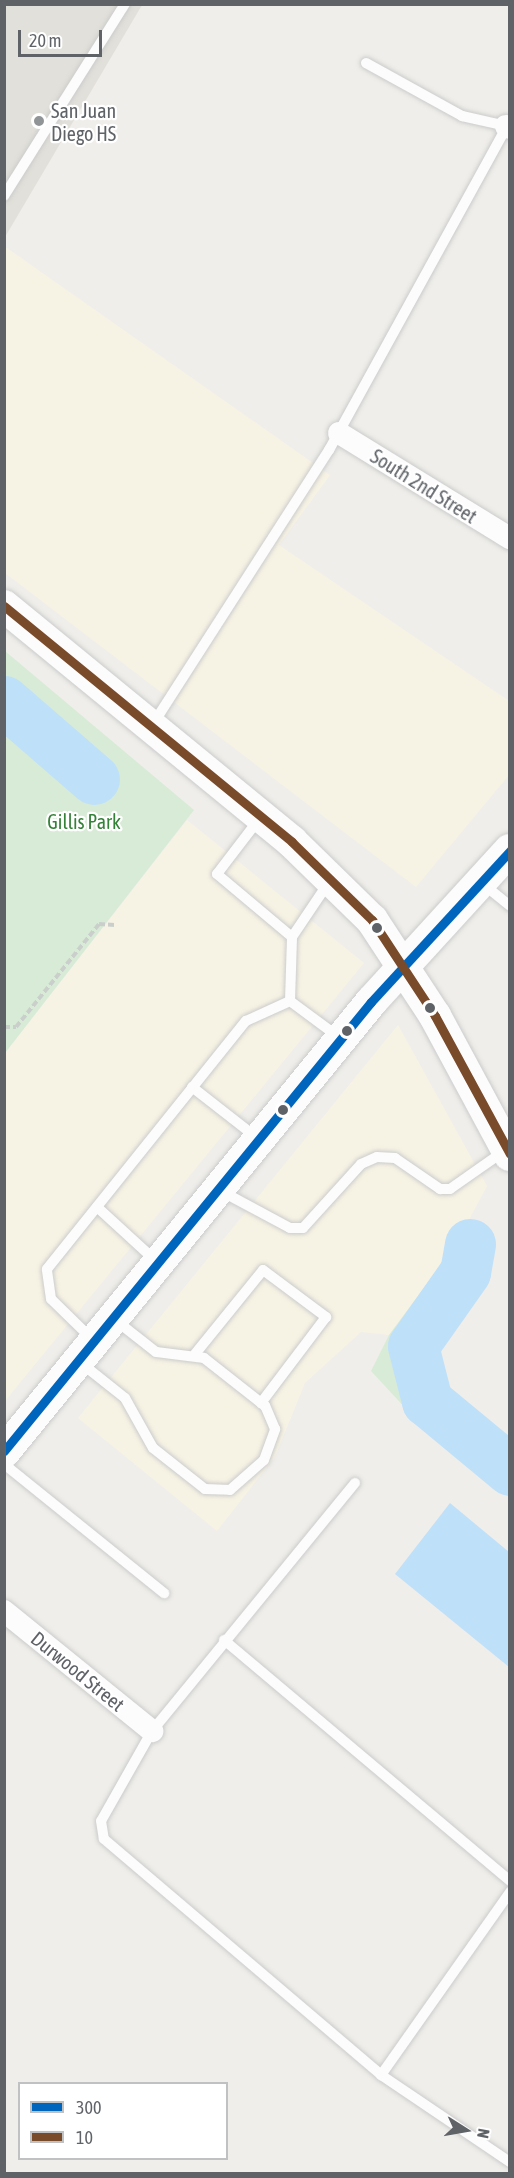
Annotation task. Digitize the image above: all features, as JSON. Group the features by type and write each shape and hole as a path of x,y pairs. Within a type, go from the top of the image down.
{"main road":[{"path":"4,606 332,878 372,920 406,967 505,1136"},
{"path":"9,1436 95,1340 371,1002 483,884 510,850"}],"street":[{"name":"South 2nd Street","path":"339,433 510,538"},
{"name":"Durwood Street","path":"4,1611 152,1731"}],"lane":[{"path":"4,196 125,4"},
{"path":"152,727 339,433 508,125 462,116 366,63"},
{"path":"260,817 218,874 292,937"},
{"path":"290,1000 292,937 332,878"},
{"path":"483,884 510,906"},
{"path":"290,1000 343,1036"},
{"path":"95,1340 156,1352 195,1354 261,1403 273,1415 275,1429 264,1460 230,1490 205,1489 153,1448 95,1340 51,1299 47,1269 246,1020 290,1000"},
{"path":"192,1087 259,1139"},
{"path":"218,1189 290,1228 303,1228 361,1164 377,1157 395,1158 440,1189 450,1189 505,1136"},
{"path":"97,1207 158,1263"},
{"path":"195,1354 262,1270 326,1317 261,1403"},
{"path":"4,1464 164,1593"},
{"path":"355,1483 224,1640 152,1731 101,1821 104,1839 381,2075 510,2162"},
{"path":"224,1640 510,1881"},
{"path":"381,2075 510,1892"}],"path":[{"path":"4,1027 16,1027 99,924 115,925"}],"shaded area":[{"name":"San Juan Diego HS","path":"5,5 142,5 5,237"},
{"path":"4,246 330,475 279,545 509,701 509,775 416,887 5,573"},
{"path":"187,820 364,963 5,1401 5,1053"},
{"path":"398,1025 487,1186 455,1246 389,1335 361,1332 305,1383 275,1457 217,1531 78,1418"}],"green space":[{"name":"Gillis Park","path":"5,651 194,810 5,1053"},
{"path":"455,1246 464,1288 428,1342 426,1377 438,1396 509,1445 509,1497 409,1412 371,1371 389,1335"}],"water":[{"path":"450,1503 509,1552 509,1667 395,1574"}],"waterway":[{"path":"4,701 94,779"},
{"path":"470,1244 465,1272 413,1346 427,1401 510,1470"}],"transit line":[{"name":"10","path":"4,606 292,842 372,920 435,1016 510,1154"},
{"name":"300","path":"4,1451 371,1002 510,851"}],"place":[{"name":"San Juan Diego HS","path":"39,121"}]}
